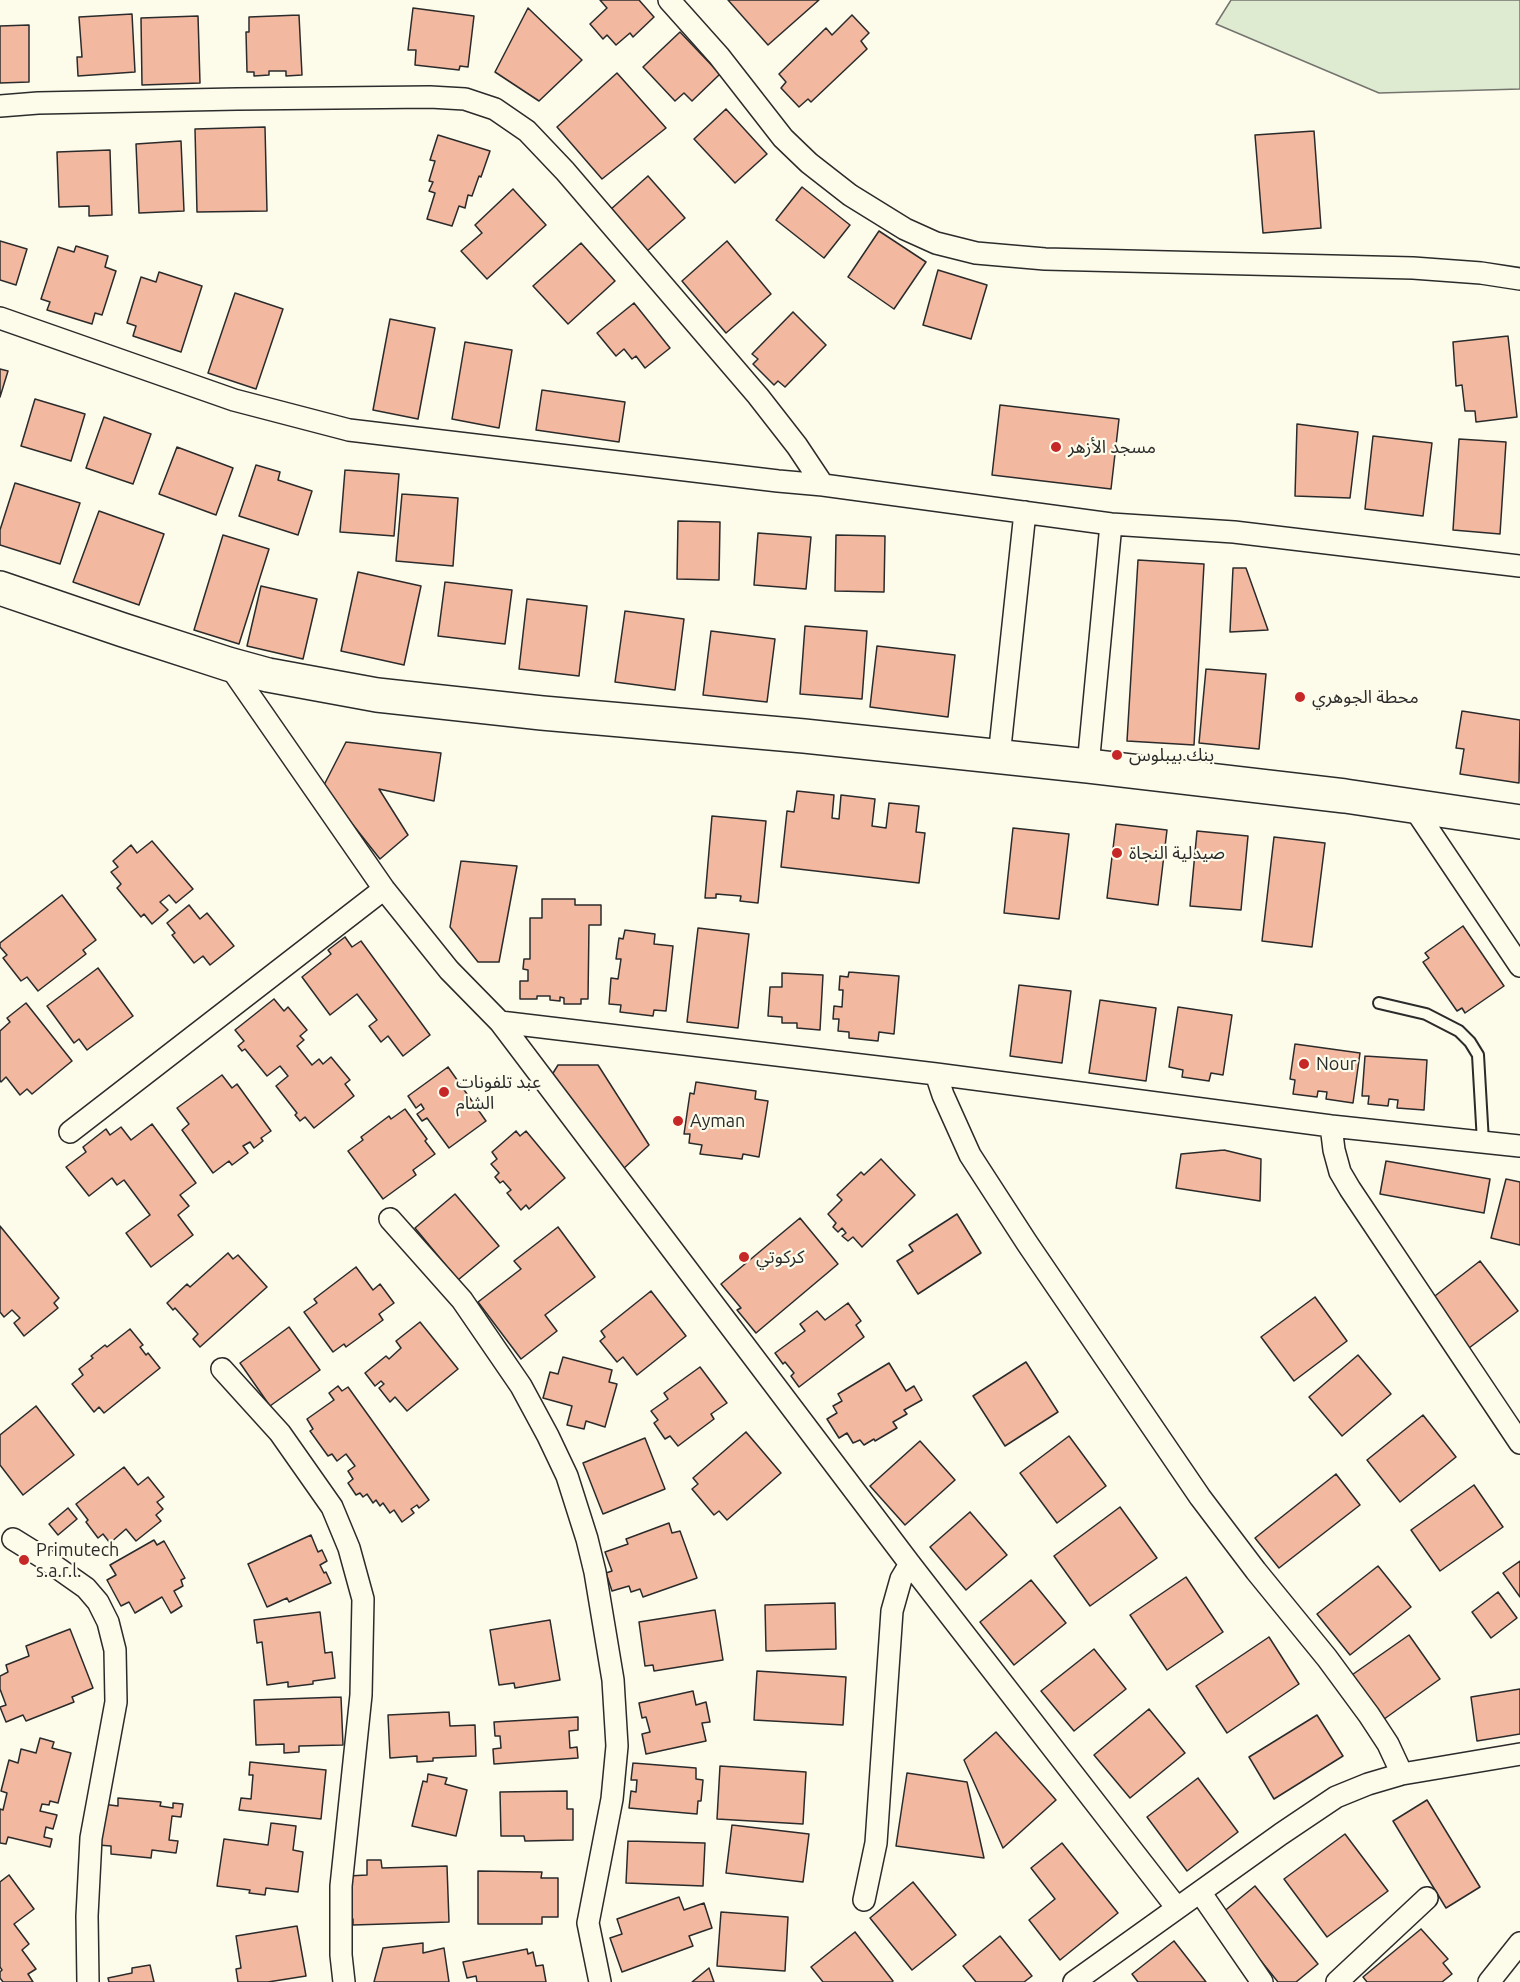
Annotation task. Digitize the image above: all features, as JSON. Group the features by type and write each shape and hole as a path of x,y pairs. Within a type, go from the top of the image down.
{"main road":[{"path":"0,588 228,664 290,680 377,695 1088,766 1412,805 1520,822"}],"street":[{"path":"669,0 719,56 783,138 809,163 850,195 905,229 936,243 976,252 1045,259 1413,268 1481,273 1520,279"},
{"path":"0,106 225,99 430,97 465,99 495,110 527,131 565,171 758,396 824,485"},
{"path":"0,318 234,400 349,430 824,485 1111,525 1234,532 1520,566"},
{"path":"999,757 1025,512"},
{"path":"1088,766 1111,525"},
{"path":"228,664 384,889 449,970 500,1022 910,1564 1177,1908"},
{"path":"1412,805 1520,966"},
{"path":"70,1132 384,889"},
{"path":"500,1022 936,1074 1331,1126 1520,1146"},
{"path":"936,1074 970,1155 1021,1234 1200,1497 1249,1563 1328,1658 1369,1715 1388,1744 1402,1774"},
{"path":"1331,1126 1340,1172 1350,1190 1520,1443"},
{"path":"390,1219 462,1300 521,1386 567,1476 587,1539 595,1572 613,1680 617,1746 612,1799 588,1923 600,1982"},
{"path":"222,1369 280,1433 332,1506 349,1548 363,1599 361,1695 341,1886 340,1955 344,1982"},
{"path":"13,1539 86,1587 98,1602 108,1623 115,1650 116,1702 91,1838 87,1916 88,1982"},
{"path":"864,1900 876,1843 892,1611 901,1579 910,1564"},
{"path":"1074,1982 1323,1805 1352,1790 1402,1774 1520,1754"},
{"path":"1200,1893 1262,1982"},
{"path":"1337,1982 1427,1898"},
{"path":"1490,1982 1520,1943"}],"lane":[{"path":"1379,1003 1426,1014 1459,1031 1470,1042 1478,1054 1483,1142"}],"green space":[{"path":"1231,0 1520,0 1520,89 1379,93 1216,24"}],"building":[{"path":"600,0 639,0 654,17 633,37 630,33 616,45 607,35 603,39 590,24 607,8"},
{"path":"728,0 819,0 768,45"},
{"path":"413,8 474,16 468,67 460,66 459,70 415,65 416,50 408,50"},
{"path":"528,8 582,60 539,101 495,72"},
{"path":"132,14 135,72 78,76 77,57 82,57 79,17"},
{"path":"299,15 302,75 286,76 286,71 269,71 269,75 254,76 254,72 247,72 246,32 249,32 249,17"},
{"path":"852,15 869,33 861,41 867,49 811,102 808,99 799,107 781,88 786,82 779,74 826,28 832,35"},
{"path":"198,16 200,83 142,85 141,18"},
{"path":"29,25 29,82 0,83 0,26"},
{"path":"680,32 720,74 692,101 684,93 675,101 643,67"},
{"path":"617,73 666,128 602,179 557,127"},
{"path":"726,109 767,154 735,183 694,139"},
{"path":"265,127 267,211 197,212 195,129"},
{"path":"1314,131 1321,228 1263,233 1255,135"},
{"path":"438,135 490,151 472,196 468,195 465,208 459,206 452,226 427,219 435,193 429,191 433,182 429,181 435,161 430,160"},
{"path":"181,141 184,211 139,213 136,144"},
{"path":"110,150 112,215 89,216 89,206 59,207 57,152"},
{"path":"648,176 685,218 646,252 610,210"},
{"path":"802,187 850,225 824,258 776,220"},
{"path":"513,189 546,225 487,279 461,251 482,233 475,225"},
{"path":"879,231 926,262 894,309 848,277"},
{"path":"0,241 27,249 16,285 0,280"},
{"path":"727,241 771,294 726,333 682,281"},
{"path":"581,243 615,281 568,324 533,286"},
{"path":"76,246 108,256 105,267 116,271 102,315 95,313 92,324 47,310 50,302 41,299 58,247 74,252"},
{"path":"938,270 987,285 971,339 923,325"},
{"path":"159,272 202,286 181,352 133,336 136,326 127,323 141,277 156,282"},
{"path":"235,293 283,309 256,389 208,373"},
{"path":"634,303 670,348 645,368 636,356 632,359 624,349 616,356 597,333"},
{"path":"793,312 826,345 785,387 778,381 774,385 753,364 758,359 752,354"},
{"path":"390,319 435,328 418,419 373,410"},
{"path":"1508,336 1517,417 1476,422 1475,411 1465,411 1462,385 1456,386 1453,342"},
{"path":"465,342 512,350 499,428 452,419"},
{"path":"0,369 8,371 0,397"},
{"path":"542,390 625,402 619,442 536,430"},
{"path":"35,399 85,414 71,461 21,446"},
{"name":"مسجد الأزهر","path":"1000,405 1119,419 1111,489 992,475"},
{"path":"104,417 151,434 133,484 86,468"},
{"path":"1297,424 1358,432 1350,498 1295,496"},
{"path":"1373,436 1432,443 1423,516 1365,509"},
{"path":"1459,439 1506,442 1500,534 1453,530"},
{"path":"177,447 233,468 216,515 159,494"},
{"path":"256,465 280,472 278,480 312,491 298,535 239,516"},
{"path":"345,470 399,474 394,536 340,532"},
{"path":"15,483 80,503 60,564 0,545 0,530"},
{"path":"402,494 458,498 453,566 396,561"},
{"path":"99,511 164,534 139,605 73,582"},
{"path":"678,521 720,522 719,580 677,579"},
{"path":"758,533 811,537 806,589 754,585"},
{"path":"223,535 269,549 239,644 194,630"},
{"path":"836,535 885,536 884,592 835,591"},
{"path":"1138,560 1204,564 1194,745 1127,741"},
{"path":"1233,568 1246,568 1268,630 1230,632"},
{"path":"358,572 421,586 404,665 341,651"},
{"path":"445,582 512,590 505,644 438,636"},
{"path":"261,586 317,599 303,659 247,646"},
{"path":"527,599 587,606 579,676 519,669"},
{"path":"625,611 684,619 675,690 615,682"},
{"path":"805,626 867,631 862,699 800,694"},
{"path":"711,631 775,639 767,702 703,695"},
{"path":"877,646 955,655 948,717 870,707"},
{"path":"1206,669 1266,674 1259,749 1199,743"},
{"path":"1462,711 1520,720 1519,783 1460,774 1464,749 1456,748"},
{"path":"346,742 441,753 434,801 379,789 408,835 380,859 323,787"},
{"path":"797,791 834,795 832,818 839,819 841,795 875,799 872,826 886,828 889,803 919,806 916,832 925,833 919,883 781,867 787,811 794,812"},
{"path":"712,816 766,821 758,903 740,901 741,896 716,894 716,898 705,898"},
{"path":"1116,824 1167,830 1158,905 1107,898"},
{"path":"1013,828 1069,834 1059,919 1004,913"},
{"path":"1197,831 1248,836 1241,910 1190,906"},
{"path":"1274,837 1325,843 1312,947 1262,941"},
{"path":"152,841 193,889 176,903 169,895 160,902 168,910 152,924 144,914 141,917 117,888 121,884 111,872 118,867 113,861 131,845 137,853"},
{"path":"461,861 517,866 499,962 478,962 450,927"},
{"path":"62,895 96,940 83,950 86,954 38,991 27,977 21,981 3,958 7,955 0,947 0,943"},
{"path":"542,899 575,899 575,905 601,905 601,925 589,925 588,999 581,999 581,1004 564,1004 564,998 560,997 560,1001 550,1000 550,996 520,999 520,981 528,981 528,970 523,969 524,959 530,959 530,918 542,918"},
{"path":"189,905 200,919 207,913 234,946 210,965 203,956 194,963 172,935 175,933 167,923"},
{"path":"1463,926 1504,986 1465,1013 1462,1008 1457,1011 1423,962 1429,958 1425,953"},
{"path":"698,928 749,934 738,1028 687,1022"},
{"path":"625,930 655,934 654,944 673,946 666,1011 654,1010 653,1016 620,1012 621,1005 609,1004 611,978 618,979 621,959 616,959 619,938 623,939"},
{"path":"345,937 352,947 361,941 430,1035 403,1056 388,1036 381,1042 369,1026 377,1020 357,994 330,1015 302,977 331,954 328,950"},
{"path":"98,968 133,1016 87,1050 79,1039 74,1043 47,1006"},
{"path":"849,972 899,976 894,1034 879,1032 878,1041 849,1038 849,1032 838,1031 839,1019 833,1019 834,1006 842,1007 843,990 839,990 840,976 848,977"},
{"path":"782,973 823,975 820,1030 797,1028 797,1023 782,1023 782,1017 768,1016 770,987 782,987"},
{"path":"1019,985 1071,991 1062,1063 1010,1056"},
{"path":"274,999 284,1011 288,1007 307,1030 300,1036 304,1040 297,1046 312,1065 319,1059 323,1064 331,1057 350,1080 345,1084 354,1096 314,1128 305,1117 300,1121 295,1115 297,1113 276,1086 288,1076 280,1066 267,1076 245,1049 242,1051 238,1046 244,1041 235,1030"},
{"path":"1100,1000 1156,1008 1146,1081 1089,1073"},
{"path":"26,1003 72,1061 32,1094 27,1089 20,1095 6,1077 1,1082 0,1080 0,1031 10,1022 7,1018"},
{"path":"1178,1007 1232,1015 1223,1075 1211,1073 1209,1081 1182,1077 1183,1070 1169,1067"},
{"path":"1295,1044 1360,1053 1353,1103 1326,1099 1327,1092 1318,1091 1317,1097 1293,1094 1295,1080 1290,1079"},
{"path":"1365,1056 1427,1060 1424,1110 1397,1108 1398,1100 1389,1099 1388,1106 1368,1104 1369,1096 1362,1096"},
{"path":"558,1065 598,1065 649,1145 622,1170 550,1078"},
{"path":"448,1067 486,1121 449,1148 427,1118 422,1121 417,1114 424,1109 421,1104 416,1108 408,1096"},
{"path":"222,1075 232,1088 237,1084 271,1131 261,1138 263,1141 254,1148 250,1142 243,1146 248,1153 232,1165 229,1161 213,1173 182,1130 189,1124 177,1108"},
{"path":"696,1082 756,1091 755,1099 768,1101 759,1157 743,1154 742,1159 700,1154 702,1145 689,1143 690,1134 684,1134 690,1093 694,1094"},
{"path":"405,1109 435,1154 413,1170 416,1175 383,1199 348,1151 363,1140 361,1137 389,1116 391,1119"},
{"path":"152,1124 196,1183 180,1195 189,1206 178,1215 193,1235 151,1267 126,1233 150,1215 124,1180 117,1185 112,1178 89,1196 66,1167 86,1152 83,1147 106,1129 110,1135 121,1127 131,1140"},
{"path":"516,1131 520,1136 526,1131 565,1178 529,1209 526,1205 521,1210 507,1193 511,1190 503,1181 500,1183 495,1177 499,1173 491,1164 497,1159 492,1152"},
{"path":"1224,1150 1261,1159 1260,1201 1176,1188 1181,1154"},
{"path":"881,1159 915,1195 862,1247 853,1237 848,1241 842,1236 846,1233 842,1228 838,1232 833,1227 836,1223 828,1214 842,1200 837,1195 861,1172 864,1175"},
{"path":"1386,1161 1490,1179 1484,1213 1380,1194"},
{"path":"1506,1179 1520,1182 1520,1245 1491,1238"},
{"path":"455,1194 499,1246 458,1280 415,1228"},
{"path":"957,1214 981,1253 918,1294 897,1261 913,1251 909,1245"},
{"path":"800,1218 838,1264 756,1333 737,1310 741,1308 721,1284"},
{"path":"0,1226 59,1298 54,1303 58,1308 24,1336 14,1323 20,1318 12,1310 4,1317 0,1312"},
{"path":"558,1227 595,1277 545,1315 557,1331 521,1359 478,1302 521,1269 514,1261"},
{"path":"228,1253 233,1259 238,1255 267,1287 200,1347 193,1339 198,1334 175,1308 173,1310 167,1303 187,1284 190,1287"},
{"path":"1480,1261 1518,1311 1469,1348 1431,1299"},
{"path":"356,1267 373,1290 380,1284 394,1303 379,1314 383,1320 346,1347 344,1344 333,1352 304,1312 317,1303 314,1299"},
{"path":"651,1291 686,1336 637,1375 623,1357 617,1362 600,1341 605,1337 601,1331"},
{"path":"1315,1297 1347,1341 1294,1381 1261,1337"},
{"path":"848,1303 861,1321 856,1325 864,1337 799,1387 791,1376 794,1373 775,1353 805,1331 800,1324 817,1311 825,1320"},
{"path":"420,1322 458,1369 407,1411 395,1397 390,1402 379,1388 384,1384 381,1381 375,1386 365,1373 386,1356 389,1359 401,1348 396,1341"},
{"path":"289,1327 320,1370 270,1406 240,1363"},
{"path":"130,1329 143,1345 140,1347 146,1355 148,1353 160,1368 104,1413 99,1407 94,1412 72,1384 83,1375 79,1369 93,1358 91,1356"},
{"path":"1358,1355 1391,1394 1342,1436 1309,1397"},
{"path":"563,1357 612,1370 609,1382 617,1384 605,1427 586,1421 584,1429 567,1425 572,1406 543,1398 550,1372 558,1374"},
{"path":"1026,1362 1058,1412 1005,1446 973,1396"},
{"path":"889,1363 906,1391 914,1386 922,1400 904,1410 907,1414 893,1422 897,1428 875,1441 874,1439 864,1445 860,1440 853,1443 847,1433 839,1438 827,1419 837,1413 833,1406 842,1401 838,1394"},
{"path":"700,1367 727,1403 711,1414 714,1419 678,1446 670,1436 665,1439 654,1423 658,1420 651,1411 668,1399 664,1393"},
{"path":"338,1386 342,1391 348,1387 429,1500 419,1508 417,1505 411,1509 414,1513 402,1522 394,1510 390,1513 383,1503 380,1506 376,1500 373,1503 367,1494 363,1497 360,1493 356,1495 348,1483 353,1479 348,1471 355,1466 346,1454 337,1461 332,1454 328,1456 310,1431 313,1429 307,1419 334,1400 329,1393"},
{"path":"36,1406 74,1455 23,1495 0,1465 0,1435"},
{"path":"1423,1415 1456,1457 1400,1502 1367,1460"},
{"path":"746,1432 781,1473 727,1520 719,1511 714,1515 692,1489 698,1484 693,1478"},
{"path":"1069,1436 1106,1486 1057,1523 1020,1473"},
{"path":"645,1438 665,1489 603,1514 583,1463"},
{"path":"920,1441 955,1480 905,1525 870,1486"},
{"path":"124,1467 138,1485 148,1477 164,1497 157,1502 163,1509 156,1515 161,1521 136,1541 126,1529 110,1543 103,1534 98,1538 76,1504"},
{"path":"1336,1474 1360,1505 1279,1568 1255,1538"},
{"path":"1474,1485 1503,1527 1440,1571 1411,1530"},
{"path":"1120,1507 1157,1558 1090,1606 1054,1556"},
{"path":"68,1508 77,1519 58,1535 49,1524"},
{"path":"970,1512 1007,1555 966,1590 930,1547"},
{"path":"669,1523 672,1533 680,1531 697,1578 643,1597 640,1589 631,1592 629,1586 612,1591 606,1573 612,1571 605,1552 628,1544 626,1539"},
{"path":"311,1535 318,1552 322,1550 327,1561 320,1565 331,1583 289,1602 287,1598 267,1607 248,1564"},
{"path":"154,1540 157,1545 164,1541 185,1578 181,1580 183,1586 174,1591 182,1606 171,1613 162,1597 135,1613 129,1602 121,1606 107,1580 116,1575 110,1565"},
{"path":"1520,1561 1520,1597 1503,1573"},
{"path":"1378,1566 1411,1607 1350,1655 1317,1614"},
{"path":"1186,1577 1223,1632 1167,1670 1130,1615"},
{"path":"1031,1580 1066,1623 1014,1665 980,1622"},
{"path":"1498,1592 1517,1618 1491,1638 1472,1612"},
{"path":"835,1603 836,1649 766,1651 765,1605"},
{"path":"715,1610 723,1660 654,1671 653,1665 645,1666 639,1622"},
{"path":"320,1612 325,1653 332,1652 335,1678 288,1687 288,1682 267,1685 262,1642 257,1643 254,1620"},
{"path":"550,1620 560,1680 515,1688 514,1683 499,1685 490,1630"},
{"path":"70,1629 93,1688 72,1697 74,1702 26,1721 23,1715 6,1722 0,1707 6,1705 0,1689 0,1676 8,1672 6,1665 29,1656 26,1646"},
{"path":"1409,1635 1440,1679 1380,1722 1349,1677"},
{"path":"1269,1637 1299,1684 1227,1733 1196,1686"},
{"path":"1094,1649 1126,1689 1074,1731 1041,1691"},
{"path":"757,1671 846,1677 843,1725 754,1720"},
{"path":"1520,1689 1520,1734 1477,1741 1471,1697"},
{"path":"693,1691 696,1705 706,1702 710,1722 702,1723 706,1741 646,1754 642,1734 650,1732 646,1717 642,1718 639,1703"},
{"path":"341,1697 343,1745 299,1746 299,1752 284,1753 284,1744 256,1745 254,1700"},
{"path":"1149,1709 1185,1753 1130,1798 1094,1755"},
{"path":"449,1712 450,1726 475,1725 476,1756 433,1758 433,1761 417,1762 417,1756 390,1758 388,1715"},
{"path":"1317,1715 1343,1756 1274,1799 1249,1757"},
{"path":"578,1717 578,1730 569,1731 570,1748 577,1747 578,1758 494,1764 493,1749 501,1748 500,1736 495,1736 494,1722"},
{"path":"996,1732 1056,1800 1003,1848 964,1760"},
{"path":"40,1738 54,1742 52,1748 71,1753 58,1803 50,1801 49,1805 42,1804 40,1811 57,1815 53,1829 46,1827 44,1837 52,1839 50,1847 8,1837 6,1844 0,1843 0,1809 3,1810 7,1793 1,1791 9,1760 18,1763 21,1749 36,1753"},
{"path":"250,1762 326,1770 321,1819 239,1810 241,1798 251,1799 253,1775 249,1775"},
{"path":"633,1763 696,1768 696,1779 703,1780 697,1814 629,1808 631,1791 636,1792 637,1780 631,1780"},
{"path":"720,1766 806,1772 803,1824 717,1819"},
{"path":"907,1773 967,1782 984,1858 896,1846"},
{"path":"428,1774 447,1778 445,1784 467,1790 456,1836 412,1826 423,1781 427,1782"},
{"path":"1198,1778 1238,1832 1187,1871 1147,1817"},
{"path":"567,1791 567,1809 573,1809 573,1840 525,1841 524,1836 501,1836 500,1792"},
{"path":"118,1798 161,1802 160,1806 173,1808 173,1803 183,1804 181,1817 172,1816 169,1840 178,1841 176,1853 152,1850 151,1858 111,1854 111,1846 98,1845 102,1804 118,1806"},
{"path":"1427,1800 1480,1887 1446,1908 1393,1821"},
{"path":"271,1823 296,1826 293,1850 303,1852 298,1892 266,1888 265,1895 249,1893 250,1890 217,1886 224,1839 268,1845"},
{"path":"732,1825 809,1834 803,1882 726,1873"},
{"path":"1345,1834 1388,1891 1327,1937 1284,1879"},
{"path":"628,1841 705,1843 703,1886 626,1883"},
{"path":"1062,1843 1118,1913 1060,1960 1029,1920 1055,1899 1031,1868"},
{"path":"367,1860 381,1860 382,1868 447,1866 449,1922 353,1925 353,1919 349,1919 348,1876 367,1875"},
{"path":"478,1871 542,1872 541,1878 558,1878 558,1917 542,1917 542,1924 478,1924"},
{"path":"9,1875 34,1909 14,1924 29,1944 22,1950 36,1969 28,1974 33,1982 3,1982 0,1978 2,1970 0,1967 0,1882"},
{"path":"913,1882 956,1935 912,1970 870,1918"},
{"path":"1255,1886 1318,1964 1296,1982 1278,1982 1222,1913"},
{"path":"679,1897 684,1910 704,1903 712,1928 689,1936 693,1946 622,1972 610,1938 622,1934 617,1919"},
{"path":"721,1912 788,1917 785,1971 717,1966"},
{"path":"297,1926 306,1976 268,1982 238,1982 236,1969 241,1968 236,1936"},
{"path":"1421,1929 1448,1959 1443,1963 1452,1974 1442,1982 1367,1982 1363,1977"},
{"path":"855,1932 892,1982 823,1982 811,1967"},
{"path":"1000,1936 1032,1976 1024,1982 976,1982 963,1966"},
{"path":"1174,1941 1206,1982 1138,1982 1132,1974"},
{"path":"423,1943 423,1953 444,1948 449,1982 374,1982 383,1948"},
{"path":"527,1949 528,1954 533,1952 536,1966 543,1965 546,1982 477,1982 476,1976 467,1978 463,1962"},
{"path":"150,1965 154,1982 109,1982 108,1978 132,1973 132,1968"},
{"path":"709,1968 714,1982 692,1982"}],"place":[{"name":"مسجد الأزهر","path":"1056,447"},
{"name":"محطة الجوهري","path":"1300,697"},
{"name":"بنك بيبلوس","path":"1117,755"},
{"name":"صيدلية النجاة","path":"1117,853"},
{"name":"Nour","path":"1304,1064"},
{"name":"عبد تلفونات الشام","path":"444,1092"},
{"name":"Ayman","path":"678,1121"},
{"name":"كركوتي","path":"744,1257"},
{"name":"Primutech s.a.r.l.","path":"24,1560"}]}
